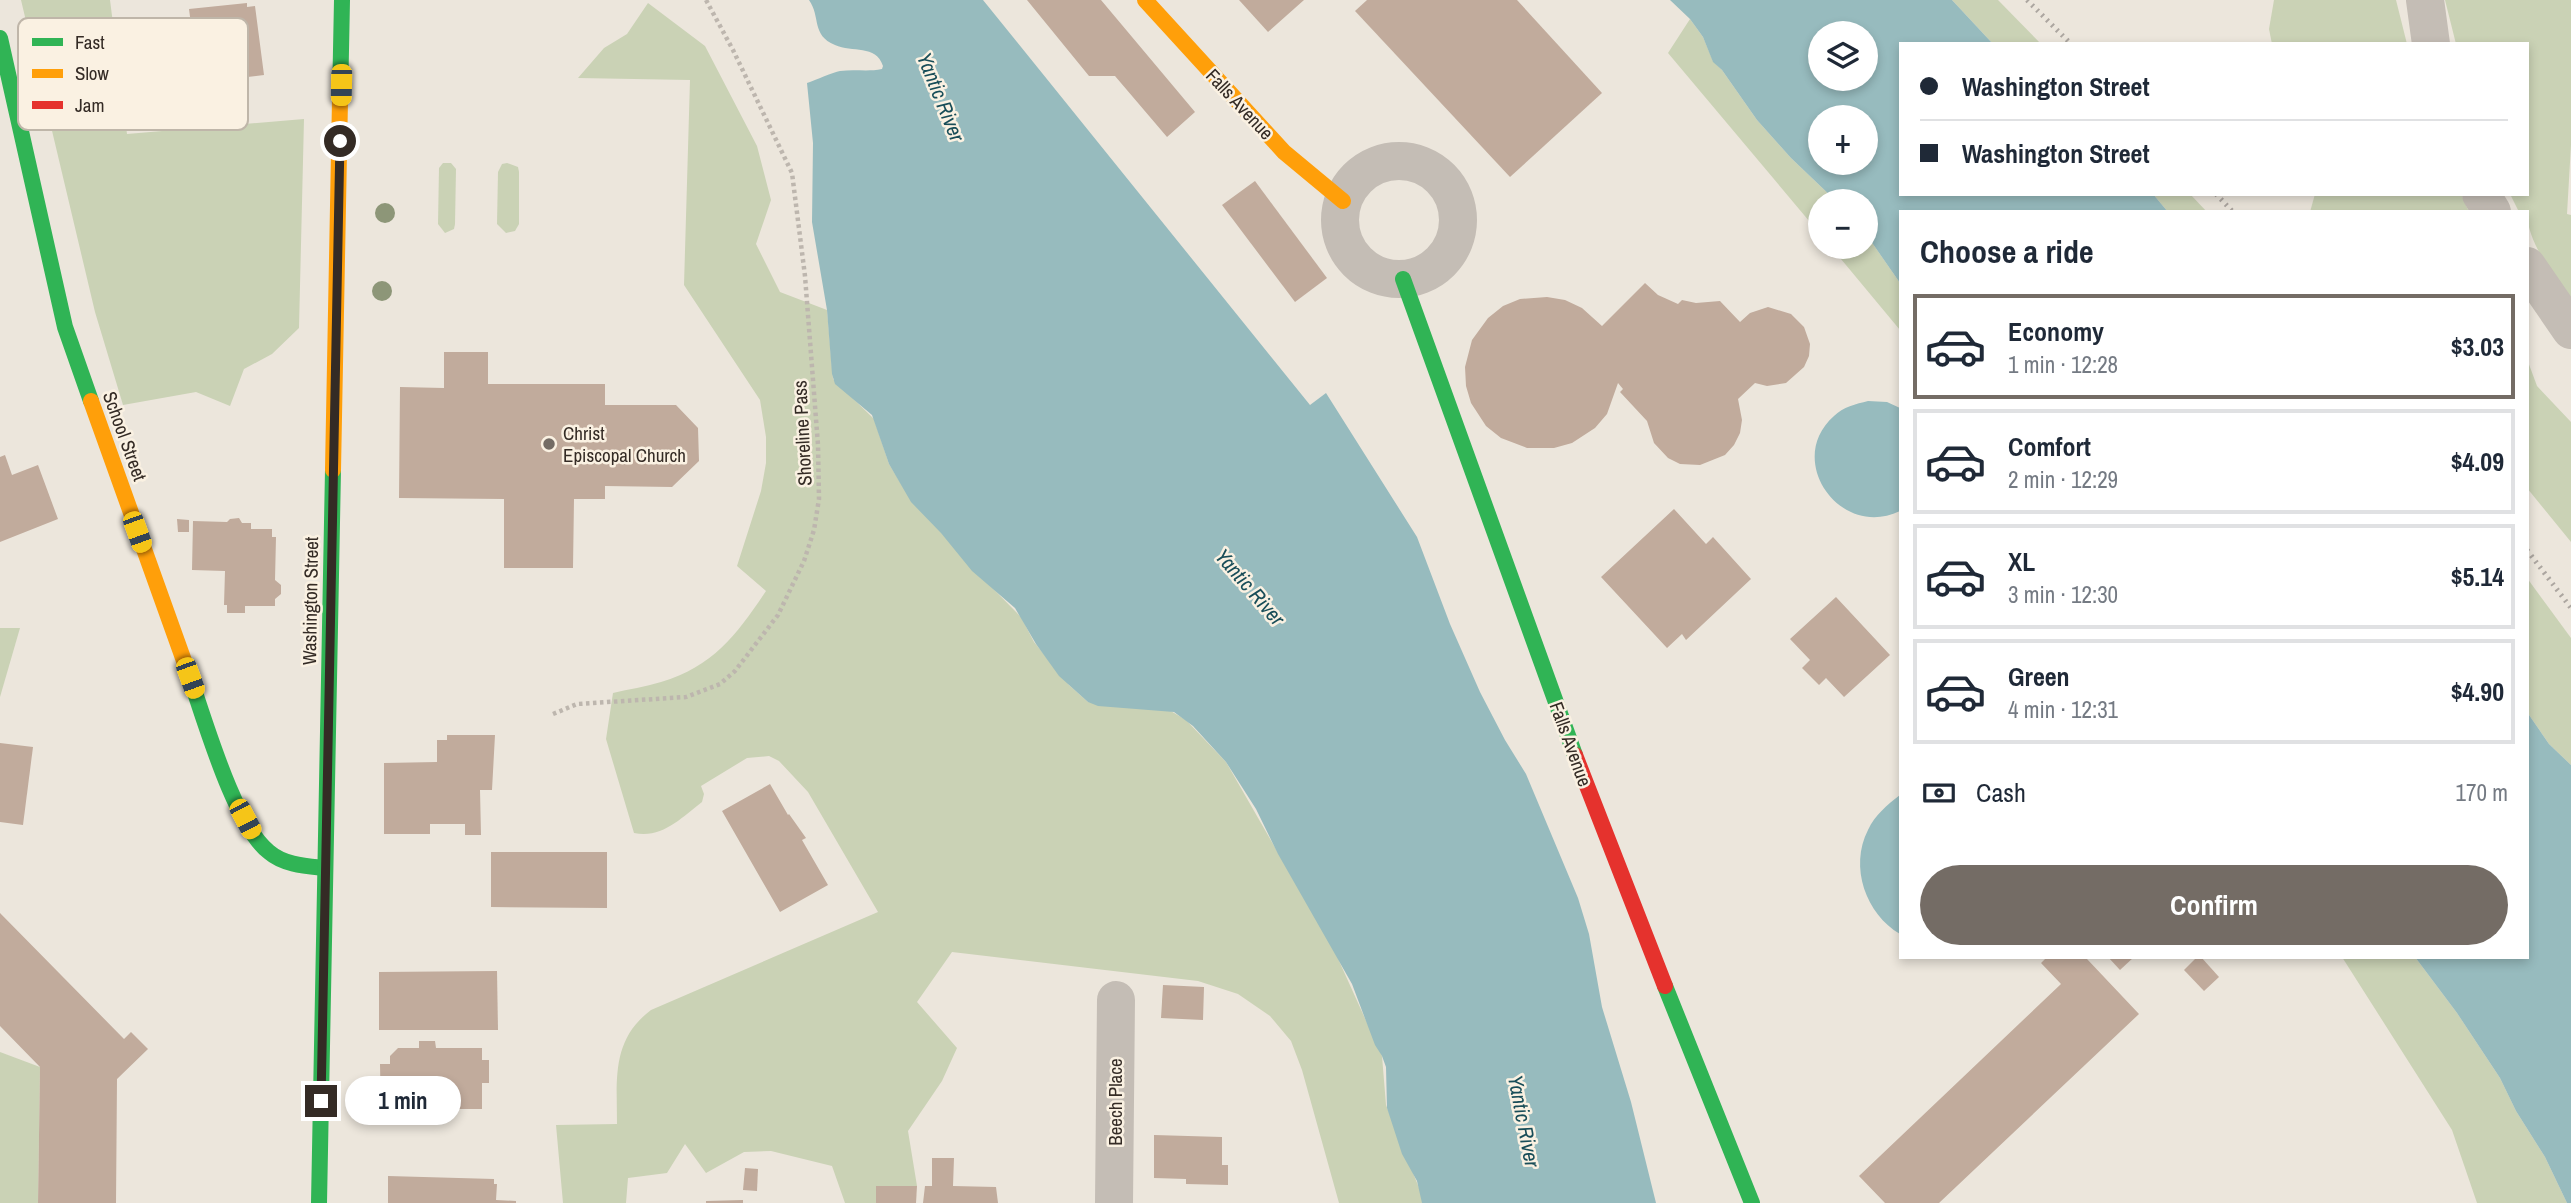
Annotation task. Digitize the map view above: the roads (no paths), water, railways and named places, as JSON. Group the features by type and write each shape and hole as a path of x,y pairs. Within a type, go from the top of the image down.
{"main road":[{"name":"Washington Street","path":"319,1203 342,0"},
{"name":"Falls Avenue","path":"1145,0 1284,152 1343,201"},
{"name":"School Street","path":"0,38 18,118"},
{"name":"School Street","path":"21,130 65,327 216,751 254,837 267,852 296,865 325,868"},
{"name":"Falls Avenue","path":"1403,279 1595,810 1752,1203"}],"street":[{"path":"2425,0 2431,42"},
{"path":"1402,161 1421,165 1437,175 1450,190 1457,207 1455,240 1447,256 1435,268 1420,275 1403,279 1378,275 1357,262 1348,249 1340,217 1343,201 1359,177 1383,163 1402,161"},
{"path":"2529,269 2571,330"},
{"name":"Beech Place","path":"1114,1203 1116,1000"}],"water":[{"name":"Yantic River","path":"809,0 983,0 1310,405 1326,393 1417,537 1450,624 1480,692 1526,774 1578,898 1589,934 1602,1007 1631,1102 1656,1203 1422,1203 1417,1181 1402,1154 1387,1108 1386,1067 1352,984 1278,854 1256,809 1226,762 1193,726 1174,712 1098,706 1088,702 1059,676 1015,608 972,571 911,502 889,464 872,415 835,384 827,310 812,222 813,143 807,83 837,72 877,70 883,66 880,59 869,52 827,41 819,31"},
{"path":"1670,0 1952,0 1991,42 1899,42 1899,196 2155,196 2166,210 1899,210 1899,282 1878,251 1878,189 1823,189 1809,175 1878,175 1878,105 1808,105 1808,174 1757,120 1722,70 1713,62 1703,37 1690,19"},
{"path":"1868,401 1887,402 1899,408 1899,511 1878,517 1857,515 1840,505 1826,491 1817,473 1815,453 1820,434 1834,416"},
{"path":"2529,715 2549,744 2571,765 2571,1203 2567,1203 2545,1157 2516,1111 2500,1078 2457,1013 2416,959 2529,959"},
{"path":"1899,796 1899,933 1878,915 1864,888 1861,874 1863,844 1871,825"}],"railway":[{"path":"2027,0 2069,42"},
{"path":"2218,196 2231,210"},
{"path":"2529,553 2571,608"}],"place":[{"name":"Christ Episcopal Church","path":"549,444"}]}
